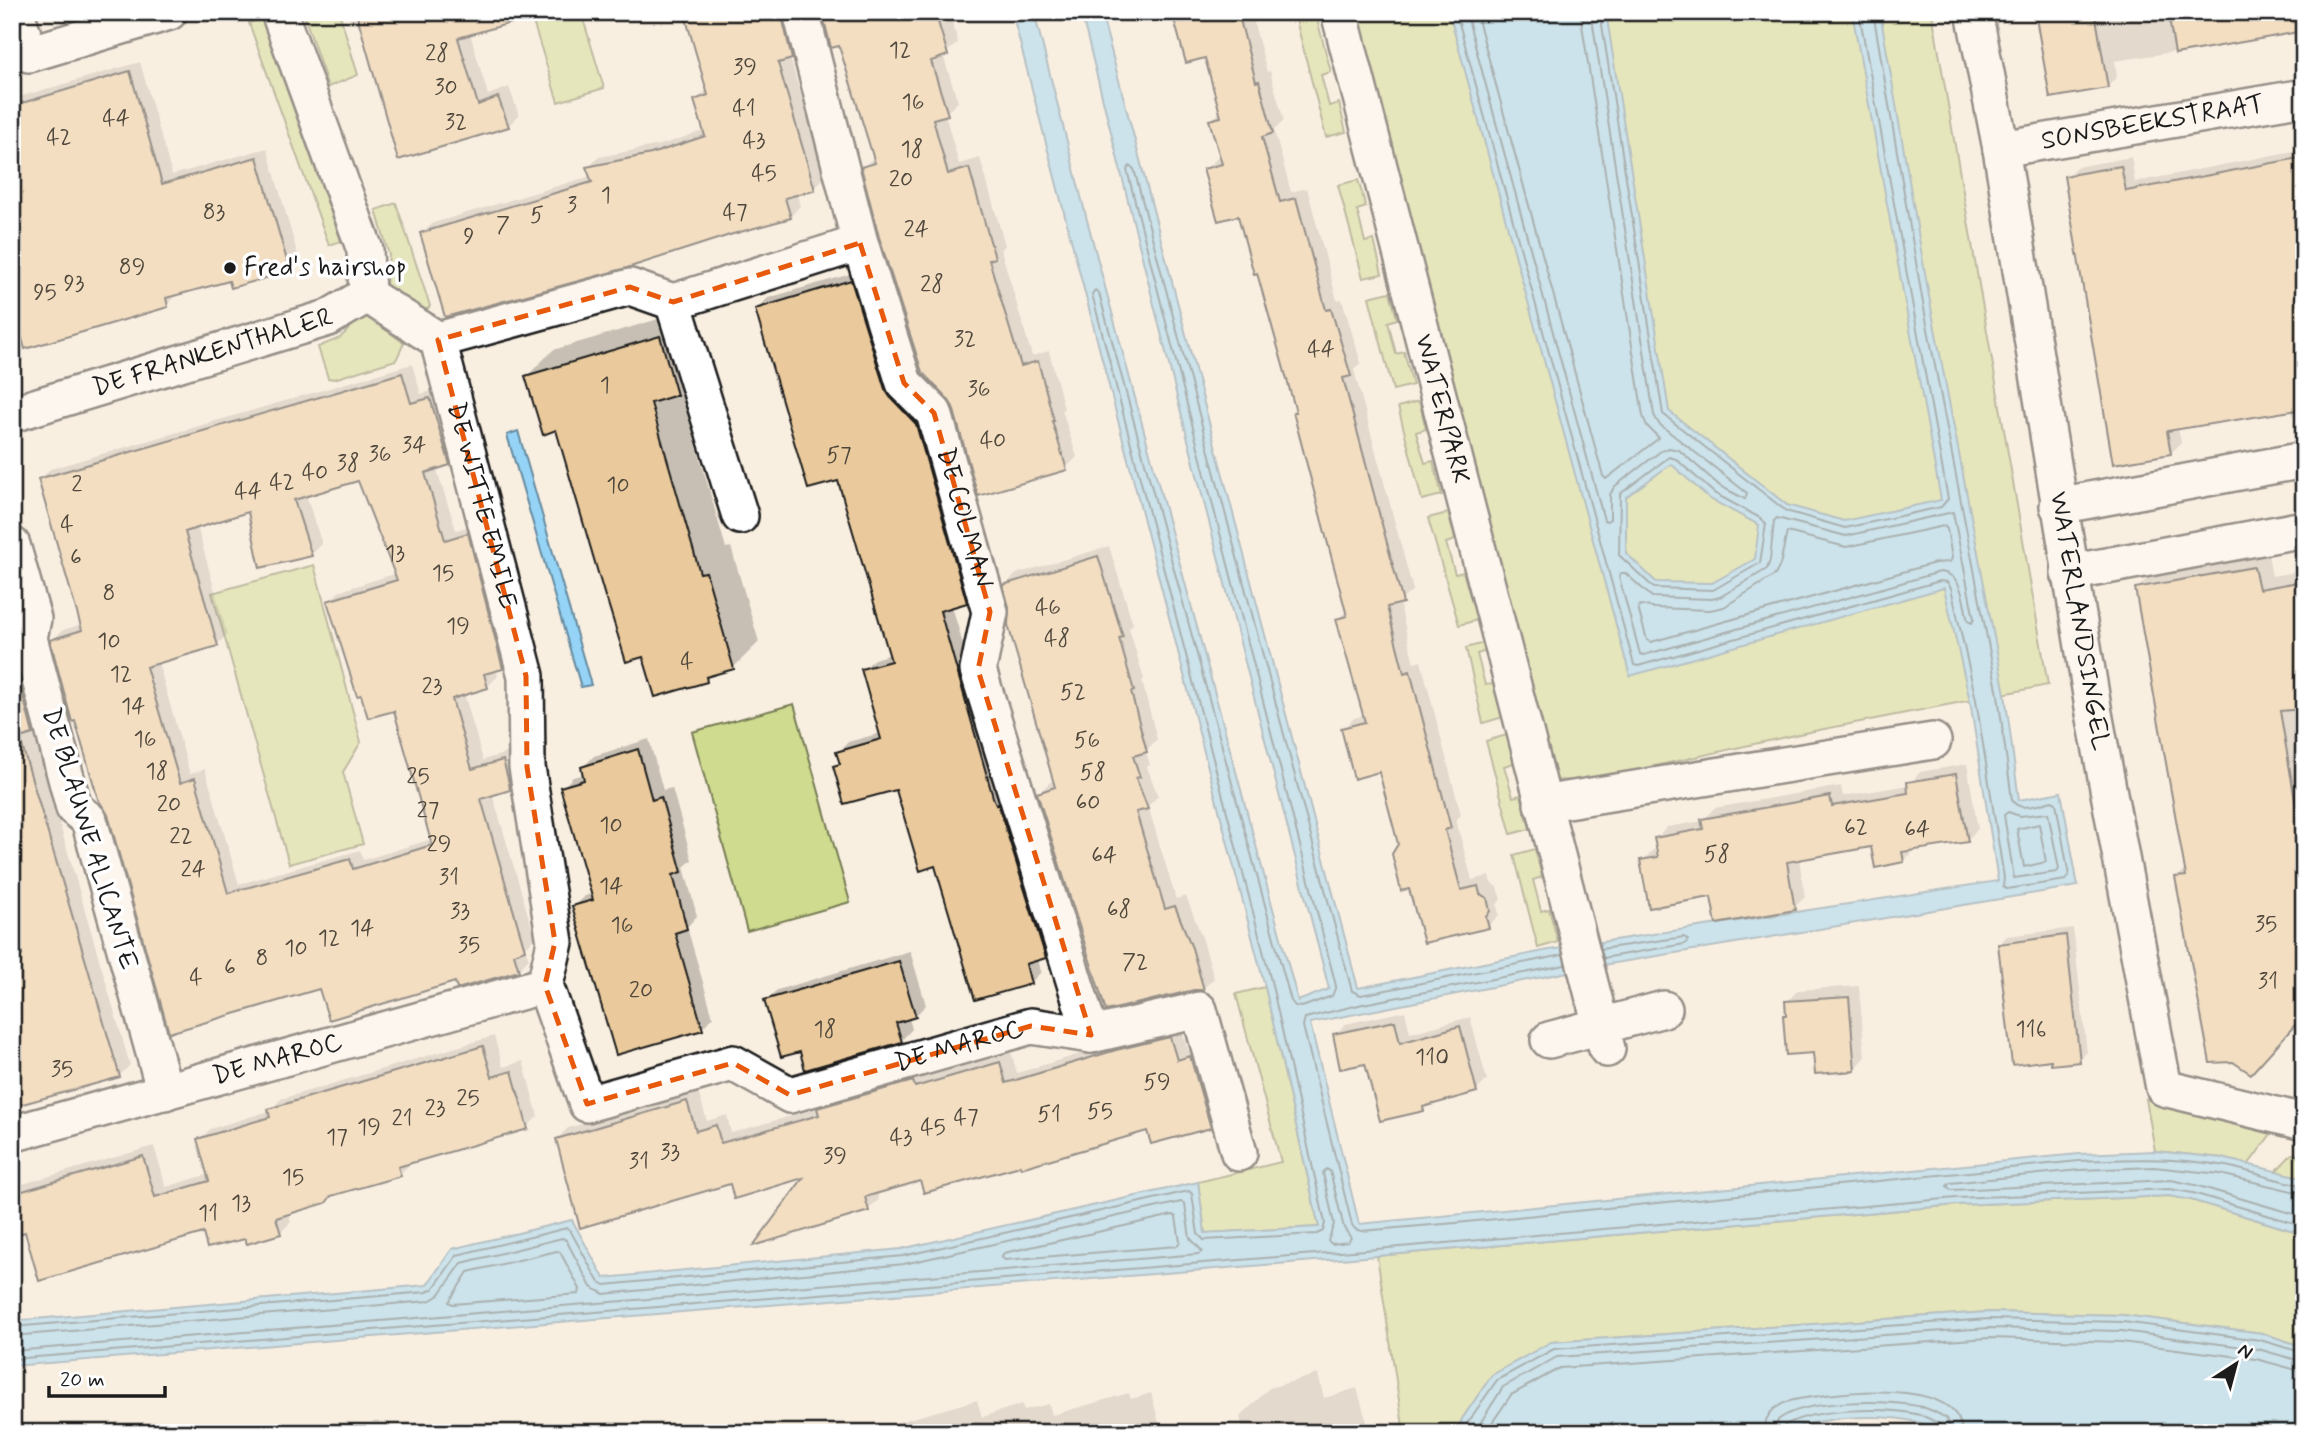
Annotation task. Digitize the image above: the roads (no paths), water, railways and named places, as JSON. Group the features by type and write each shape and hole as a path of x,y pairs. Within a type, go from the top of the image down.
{"street":[{"path":"16,12 29,54 169,12"},
{"name":"DE FRANKENTHALER","path":"12,414 328,318 367,295 365,250 279,12"},
{"name":"DE COLMAN","path":"801,12 860,243 904,383 934,413 990,612 978,670 1091,1035"},
{"name":"WATERPARK","path":"1339,12 1604,1037"},
{"name":"WATERLANDSINGEL","path":"1974,12 2001,149 2069,573 2164,1088 2304,1122"},
{"name":"SONSBEEKSTRAAT","path":"2001,149 2304,97"},
{"path":"367,295 438,340 630,287 673,302 860,243"},
{"path":"673,302 740,516"},
{"name":"DE WITTE EMILE","path":"438,340 526,676 527,767 555,942 545,985"},
{"path":"2058,506 2304,460"},
{"path":"2069,573 2304,529"},
{"name":"DE BLAUWE ALICANTE","path":"12,545 33,619 29,638 74,808 89,820 165,1091"},
{"path":"1542,804 1933,741"},
{"name":"DE MAROC","path":"12,1134 545,985 587,1104 733,1063 790,1095 1031,1026 1091,1035 1199,1010 1239,1153"},
{"path":"1549,1040 1604,1037 1664,1009"}],"water":[{"path":"1012,12 1034,12 1087,220 1298,1001 1329,989 1081,12 1101,12 1358,988 1549,950 1998,881 1970,701 1944,588 1630,676 1449,12 1606,12 1669,411 1787,505 1844,521 1941,500 1852,12 1880,12 1930,302 2005,694 2019,800 2061,792 2078,886 1609,964 1310,1023 1359,1224 2079,1154 2155,1151 2222,1158 2304,1178 2304,1234 2191,1200 2169,1196 1957,1205 1377,1256 12,1366 12,1321 427,1285 452,1249 572,1220 604,1278 901,1249 1198,1182 1205,1233 1319,1227 1265,987","holes":["1671,464 1710,499 1759,525 1755,559 1712,583 1656,582 1626,553 1626,497"]},
{"path":"518,431 591,685 581,687 507,435"},
{"path":"1988,1312 2123,1315 2262,1333 2304,1347 2304,1433 1942,1433 1917,1422 1867,1417 1814,1423 1783,1433 1457,1433 1462,1419 1492,1375 1551,1342"}],"place":[{"name":"Fred's hairshop","path":"230,268"}]}
